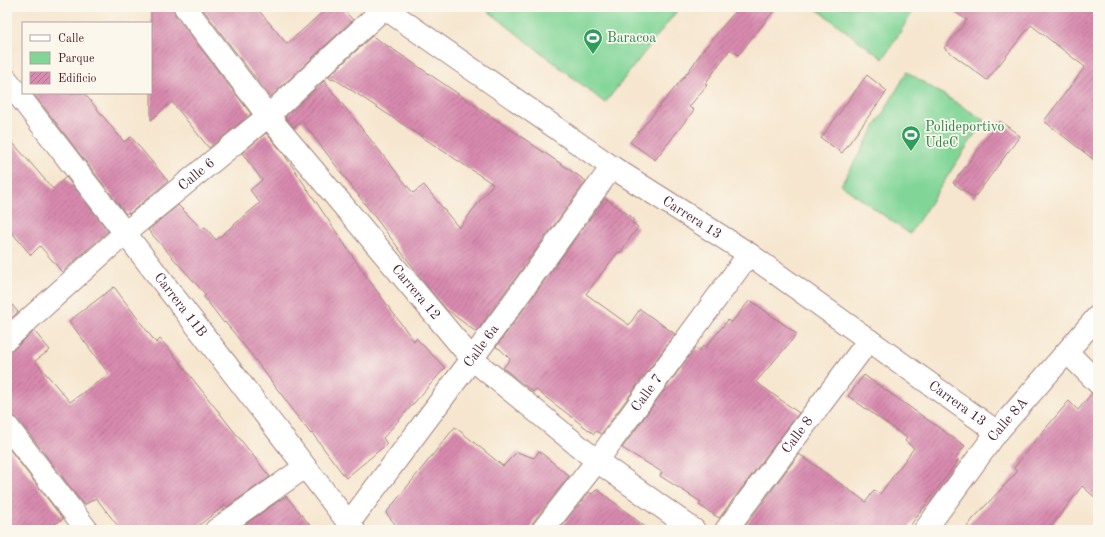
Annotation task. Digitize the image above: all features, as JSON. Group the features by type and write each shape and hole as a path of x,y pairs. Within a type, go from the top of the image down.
{"street":[{"name":"Carrera 12","path":"185,7 268,116 472,359 597,461 694,530"},
{"name":"Calle 6","path":"7,339 125,233 268,116 384,7"},
{"name":"Carrera 13","path":"384,7 612,167 749,254 997,432"},
{"name":"Carrera 11B","path":"7,80 352,526"},
{"name":"Calle 6a","path":"352,526 612,167"},
{"name":"Calle 7","path":"543,530 597,461 749,254"},
{"name":"Calle 8A","path":"925,530 997,432 1098,316"},
{"name":"Calle 8","path":"726,530 869,340"},
{"path":"1067,352 1098,383"},
{"path":"7,426 87,530"},
{"path":"216,530 305,467"}],"green space":[{"name":"Baracoa","path":"483,7 680,7 605,103"},
{"path":"814,7 916,7 883,59"},
{"name":"Polideportivo UdeC","path":"907,72 984,120 910,234 841,185"}],"building":[{"path":"151,7 173,7 175,15 251,114 209,148 172,102 151,120"},
{"path":"201,7 256,7 287,44 328,7 341,7 353,20 270,97"},
{"path":"739,7 777,7 738,55 730,49 705,84 707,85 689,107 694,110 655,160 630,142"},
{"path":"947,7 1098,7 1098,163 1044,121 1085,67 1031,25 987,80 944,48 967,20"},
{"path":"372,36 586,181 476,332 447,310 431,291 302,121 294,127 285,117 324,81 413,193 424,185 459,228 493,184 333,78 332,80 328,77"},
{"path":"867,75 887,91 842,153 821,138"},
{"path":"34,94 85,94 124,142 131,137 168,181 129,214 128,212 126,214"},
{"path":"1000,121 1020,136 974,198 953,183"},
{"path":"266,133 283,153 368,279 414,341 416,338 445,368 383,438 387,444 346,478 312,433 311,434 289,406 247,349 204,297 206,295 148,230 178,205 202,229 205,227 216,240 260,203 250,190 262,180 242,153"},
{"path":"7,136 53,189 66,177 108,231 62,272 40,246 31,255 7,227"},
{"path":"605,198 634,219 632,223 638,227 620,253 618,252 586,294 629,325 640,309 675,334 601,434 596,431 594,434 535,389 533,392 503,368 510,359 496,347"},
{"path":"114,287 156,343 160,339 169,349 270,477 227,507 225,505 193,530 121,530 96,498 84,505 17,418 7,414 7,351 15,348 34,331 50,350 35,361 70,402 109,374 69,321"},
{"path":"7,299 18,312 7,322"},
{"path":"750,300 797,334 756,382 799,413 719,518 699,505 701,502 660,476 662,472 622,448 695,348 699,351 703,346 705,348 728,320 731,323"},
{"path":"864,375 965,446 956,458 958,460 907,530 742,530 799,454 866,502 874,490 880,494 914,448 905,441 907,438 848,396"},
{"path":"1092,393 1098,395 1098,500 1082,486 1049,530 965,530 973,519 1017,472 1014,468 1069,401 1078,410"},
{"path":"455,427 503,466 517,452 534,458 539,451 569,476 533,522 531,530 400,530 386,513"},
{"path":"7,446 63,519 45,530 7,530"},
{"path":"597,489 649,530 559,530 589,492 592,494"},
{"path":"286,496 314,530 246,530 243,526"}],"place":[{"name":"Baracoa","path":"593,55"},
{"name":"Polideportivo UdeC","path":"911,152"}]}
